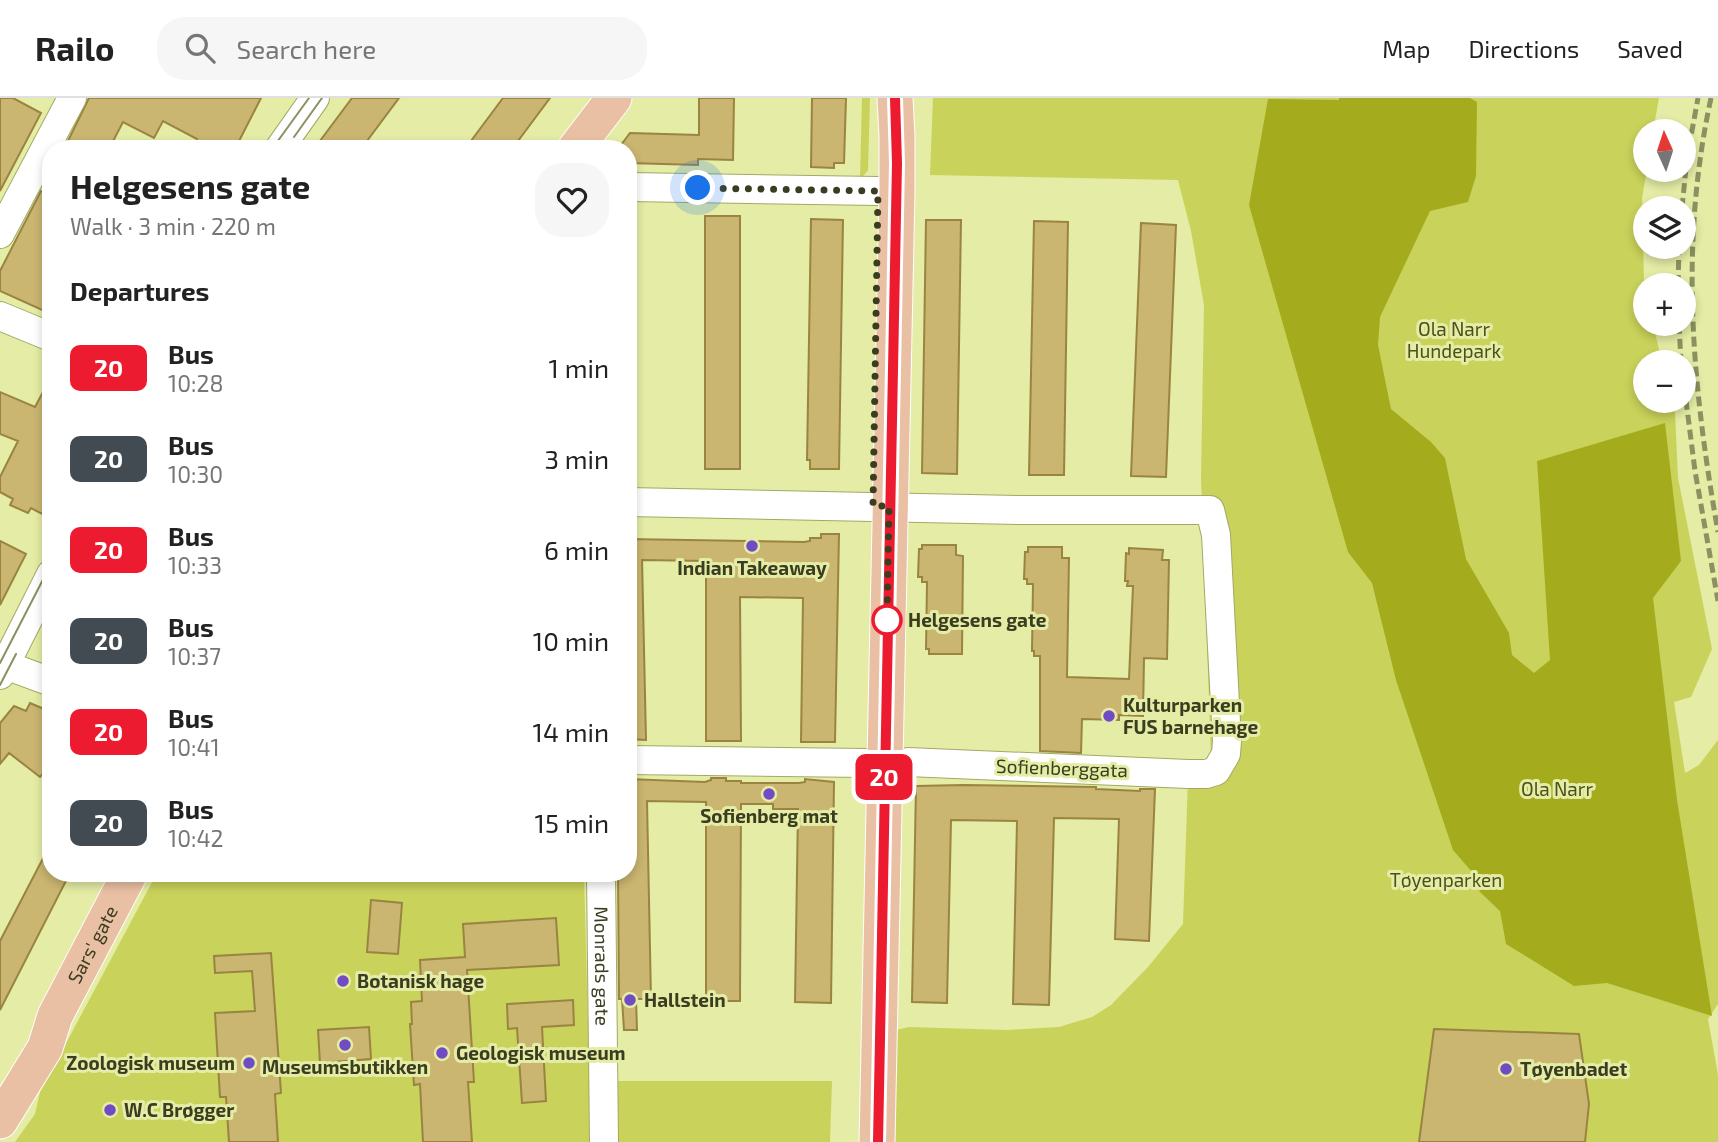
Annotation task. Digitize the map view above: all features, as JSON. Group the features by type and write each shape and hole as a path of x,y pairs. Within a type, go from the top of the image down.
{"main road":[{"path":"582,140 614,98"},
{"path":"877,1142 886,767 878,191 880,98"},
{"path":"881,506 897,163 895,98"},
{"path":"863,1142 861,1076 886,767"},
{"name":"Sars' gate","path":"0,1121 6,1084 30,1039 55,1016 125,882"}],"street":[{"path":"50,140 72,98"},
{"path":"285,140 315,98"},
{"path":"0,234 42,155"},
{"path":"637,187 878,191"},
{"path":"0,316 42,333"},
{"path":"637,502 881,506"},
{"name":"Sofienberggata","path":"637,760 809,762 886,767 1188,774 1216,771 1223,763 1227,741 1216,535 1210,510 1019,510 881,506"},
{"path":"42,591 1,668 42,679"},
{"name":"Monrads gate","path":"601,882 604,1142"}],"green space":[{"path":"862,98 870,98 868,170 860,180"},
{"name":"Tøyenparken","path":"933,98 1659,98 1655,119 1633,119 1633,182 1645,182 1642,196 1633,196 1633,259 1643,259 1644,273 1633,273 1633,336 1656,336 1659,350 1633,350 1633,413 1675,413 1678,478 1712,649 1691,697 1674,702 1685,773 1699,765 1718,740 1718,1004 1708,1019 1718,1075 1718,1142 887,1142 888,1032 909,1027 1007,1030 1059,1027 1092,1017 1111,1005 1148,967 1183,924 1188,779 1211,757 1201,479 1204,305 1191,231 1178,180 930,175"},
{"name":"Ola Narr","path":"1470,98 1477,102 1476,176 1468,202 1430,211 1380,317 1378,345 1391,409 1431,442 1445,458 1466,559 1509,633 1512,655 1534,673 1550,660 1537,461 1665,423 1681,561 1653,598 1677,800 1712,1016 1607,983 1574,986 1506,944 1500,911 1480,892 1472,872 1453,850 1396,680 1372,583 1348,552 1249,205 1268,99"},
{"name":"Botanisk hage","path":"152,882 584,882 591,1142 15,1142 35,1114 40,1092"},
{"path":"613,1081 832,1081 830,1142 614,1142"}],"building":[{"path":"0,98 13,98 41,113 0,191"},
{"path":"89,98 261,98 240,140 196,140 163,121 154,138 123,122 114,140 68,140"},
{"path":"352,98 399,98 368,140 321,140"},
{"path":"503,98 550,98 519,140 472,140"},
{"path":"699,98 734,98 733,160 698,159 698,165 637,163 637,140 625,140 630,133 699,135"},
{"path":"812,98 846,98 844,163 834,163 834,168 811,167"},
{"path":"42,191 42,310 0,291 0,271"},
{"path":"705,216 740,216 740,469 705,469"},
{"path":"811,219 843,220 839,469 810,469 810,460 807,460"},
{"path":"926,220 961,220 957,474 922,473"},
{"path":"1034,221 1068,222 1064,475 1029,475"},
{"path":"1141,223 1176,225 1166,477 1131,476"},
{"path":"0,392 35,407 42,394 42,514 31,508 28,513 10,505 13,499 0,492 0,477 18,441 0,434"},
{"path":"821,534 839,534 835,742 801,742 803,598 740,597 741,741 706,741 706,561 642,560 646,740 637,740 637,539 804,542 810,541 810,538 821,538"},
{"path":"0,541 26,554 0,605"},
{"path":"922,545 956,545 956,555 963,556 962,654 929,654 929,649 926,649 927,582 922,582 922,577 918,577 919,549 922,549"},
{"path":"1028,547 1062,547 1062,558 1069,558 1067,677 1129,679 1133,586 1127,586 1128,581 1125,581 1126,553 1129,554 1129,548 1163,550 1162,560 1169,560 1167,659 1144,658 1143,716 1119,715 1119,720 1082,719 1081,753 1040,751 1040,656 1034,656 1032,651 1033,584 1027,584 1027,579 1024,579 1025,552 1028,552"},
{"path":"30,703 42,708 40,777 9,753 0,764 0,723 14,706 26,711"},
{"path":"726,778 726,781 741,783 799,783 805,782 805,779 834,782 831,1003 795,1002 798,809 773,809 773,804 741,804 740,1001 725,1001 725,1005 706,1001 706,802 647,801 651,999 636,999 637,1030 624,1030 622,999 619,999 618,882 637,882 637,779"},
{"path":"916,786 1096,787 1140,791 1155,789 1149,941 1115,939 1119,819 1054,818 1049,1005 1013,1004 1017,821 951,820 947,1003 912,1002"},
{"path":"42,860 42,882 65,882 0,1010 0,941"},
{"path":"371,900 402,903 398,954 367,952"},
{"path":"556,918 559,965 467,970 474,1082 468,1082 472,1142 423,1142 420,1084 414,1085 410,1024 411,1002 422,1001 420,960 465,957 463,924"},
{"name":"Zoologisk museum","path":"271,953 281,1093 275,1094 278,1142 229,1142 226,1097 220,1097 215,1013 255,1011 252,971 215,973 214,956"},
{"path":"573,1000 574,1025 542,1027 546,1101 522,1103 517,1028 508,1029 507,1004"},
{"name":"Museumsbutikken","path":"369,1027 371,1059 320,1063 318,1030"},
{"name":"Tøyenbadet","path":"1434,1029 1579,1034 1589,1104 1585,1142 1419,1142"}],"tram line":[{"path":"279,140 309,98"},
{"path":"294,137 322,98"},
{"path":"0,663 42,581"},
{"path":"0,685 16,654"}],"railway":[{"path":"1683,196 1698,98"},
{"path":"1711,98 1701,153 1692,261 1701,423 1718,532"},
{"path":"1678,273 1679,259"},
{"path":"1680,336 1680,350"},
{"path":"1688,413 1718,601"}],"bus line":[{"name":"20","path":"878,1142 897,163 895,98"}],"place":[{"name":"Indian Takeaway","path":"752,546"},
{"name":"Helgesens gate","path":"887,620"},
{"name":"Kulturparken FUS barnehage","path":"1109,716"},
{"name":"Sofienberg mat","path":"769,794"},
{"name":"Botanisk hage","path":"343,981"},
{"name":"Hallstein","path":"630,1000"},
{"name":"Museumsbutikken","path":"345,1045"},
{"name":"Geologisk museum","path":"442,1053"},
{"name":"Zoologisk museum","path":"249,1063"},
{"name":"Tøyenbadet","path":"1506,1069"},
{"name":"W.C Brøgger","path":"110,1110"}],"route":[{"path":"698,188 878,191 873,506 889,506 887,620"}],"park label":[{"name":"Ola Narr Hundepark","path":"1454,340"}]}
